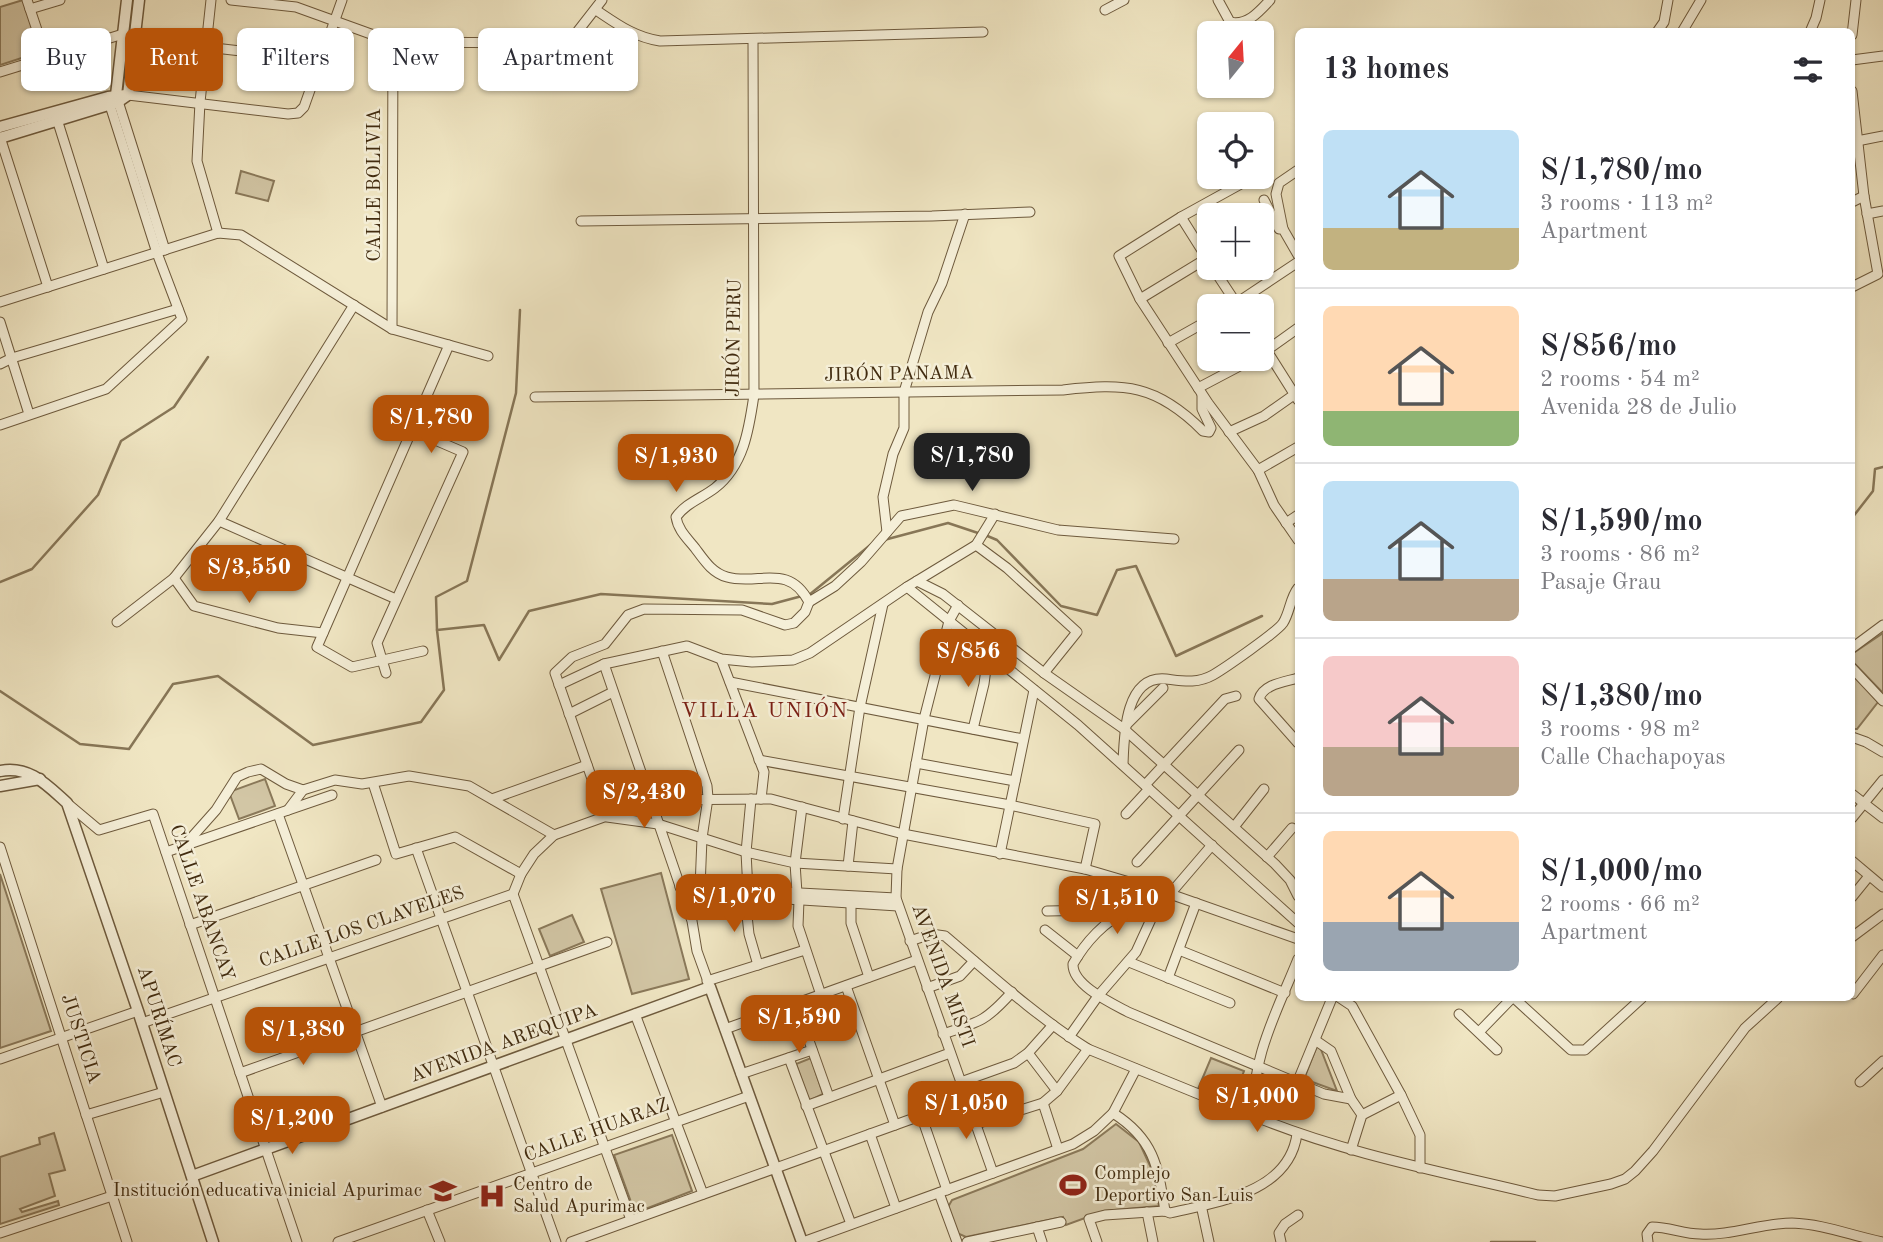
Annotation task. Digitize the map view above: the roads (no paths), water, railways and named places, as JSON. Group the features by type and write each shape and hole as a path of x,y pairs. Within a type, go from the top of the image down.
{"street":[{"path":"37,28 29,5 61,0"},
{"path":"0,425 106,390 182,319 113,100 127,0"},
{"path":"128,95 139,0"},
{"path":"208,28 211,0"},
{"path":"231,0 296,7 368,33"},
{"path":"331,28 342,0"},
{"path":"464,42 552,43 574,36 603,0"},
{"path":"1105,10 1124,0"},
{"path":"1218,0 1230,22 1236,23 1254,17 1269,0"},
{"path":"1660,28 1664,22 1668,0"},
{"path":"1684,28 1702,0"},
{"path":"1812,28 1820,0"},
{"path":"1853,28 1856,0"},
{"path":"596,10 625,30 660,41 983,32"},
{"path":"111,38 123,34"},
{"name":"JIRÓN PERU","path":"753,39 754,395 745,448 721,483 683,508 677,517 677,527 712,570 726,577 739,579 769,576 786,580 803,590 809,602"},
{"path":"1855,60 1883,56"},
{"path":"0,72 21,65"},
{"path":"201,91 197,162 218,233"},
{"path":"0,127 128,95 298,113 304,107 309,91"},
{"name":"CALLE BOLIVIA","path":"392,329 393,91"},
{"path":"48,287 0,138 56,115"},
{"path":"56,115 104,269"},
{"path":"1855,128 1878,274 1855,286"},
{"path":"1857,141 1883,136"},
{"path":"1295,172 1279,183 1276,194 1283,229 1295,250"},
{"path":"1231,189 1181,216 1119,256 1140,299 1200,391 1258,470 1274,505 1295,536"},
{"path":"1855,200 1864,196"},
{"path":"1867,214 1883,211"},
{"path":"581,221 1030,212"},
{"path":"887,532 883,497 893,454 904,428 904,392 928,312 942,283 965,214"},
{"path":"1181,216 1197,241"},
{"path":"1274,218 1279,229 1283,229"},
{"path":"0,302 218,233 241,235 392,329 488,356"},
{"path":"1251,294 1295,264"},
{"path":"1140,299 1197,265"},
{"path":"117,622 174,578 219,521 354,305"},
{"path":"0,364 12,358 178,309"},
{"path":"0,322 29,414"},
{"path":"1168,343 1197,327"},
{"path":"1274,342 1295,330"},
{"path":"422,651 352,667 317,647 449,345"},
{"path":"1274,364 1295,393"},
{"path":"1200,391 1233,371"},
{"name":"JIRÓN PANAMA","path":"535,397 1063,390 1120,386 1140,389 1193,421 1203,431 1209,432 1200,391"},
{"path":"1229,432 1264,416 1295,397"},
{"path":"386,673 377,643 463,452 412,430"},
{"path":"1258,470 1295,449"},
{"path":"605,817 555,673 572,657 605,644 628,615 644,609 742,610 785,625 794,623 805,612 809,602 835,586 853,570 901,516 954,505 1058,530 1174,539"},
{"path":"559,685 604,664 687,646 721,659 752,662 793,660 810,653 980,538 995,514"},
{"path":"1286,523 1295,518"},
{"path":"219,521 397,599"},
{"path":"980,538 1007,568 1077,632 1044,673"},
{"path":"174,578 194,606 278,628 323,633"},
{"path":"917,581 943,594 1044,673 1125,728 1268,856 1295,889"},
{"path":"907,587 1123,765 1295,920"},
{"path":"1123,765 1128,710 1142,688 1163,678 1192,682 1214,674 1283,623 1295,593"},
{"path":"848,866 850,777 860,707 883,604"},
{"name":"AVENIDA MISTI","path":"958,605 950,621 924,719 897,869 897,902 993,1173"},
{"path":"1855,646 1883,625"},
{"path":"662,651 704,773 708,798 692,921"},
{"path":"973,729 988,653"},
{"path":"721,659 764,772 756,799 747,852 749,934 758,965"},
{"path":"604,664 692,921 697,951 803,1242 1073,1144 1094,1131 1113,1113 1136,1069"},
{"path":"1855,671 1883,701"},
{"path":"1295,679 1265,689 1259,694 1259,699 1295,740"},
{"path":"730,682 1023,739"},
{"path":"1125,728 1163,688"},
{"path":"1000,854 1034,690"},
{"path":"569,714 613,692"},
{"path":"1126,814 1164,765 1225,699 1236,696"},
{"path":"1855,738 1866,741 1883,752"},
{"path":"1137,862 1239,750"},
{"path":"759,760 1010,805 1095,824 1085,869"},
{"path":"916,763 1015,781"},
{"path":"492,799 587,765"},
{"path":"0,771 17,769 40,779 99,830"},
{"path":"184,846 216,810 237,777 261,769 286,785 303,790 335,780 362,784 409,776 458,783 469,786 554,835"},
{"path":"0,786 40,779"},
{"path":"1855,814 1883,780"},
{"path":"373,783 396,854 455,837 521,874"},
{"path":"1234,827 1264,789"},
{"path":"288,810 303,790"},
{"path":"166,852 332,795"},
{"path":"1855,796 1883,818"},
{"path":"631,1220 513,894 521,874 534,854 554,835 650,800 771,799 903,834 1085,869 1166,893 1295,938"},
{"name":"APURÍMAC","path":"67,803 213,1242"},
{"path":"802,807 795,863 798,926 821,995"},
{"name":"CALLE ABANCAY","path":"99,830 153,814 297,1242"},
{"path":"278,814 382,1107"},
{"path":"605,817 658,824 747,852 795,863 897,869"},
{"path":"1268,856 1292,828"},
{"path":"80,836 99,830"},
{"path":"1069,1037 1098,996 1136,952 1152,921 1155,906 1212,845"},
{"name":"JUSTICIA","path":"0,847 127,1242"},
{"path":"416,848 556,1242"},
{"path":"190,925 376,860"},
{"path":"1855,864 1883,887"},
{"path":"1855,893 1869,876"},
{"path":"680,887 747,894 897,902"},
{"name":"CALLE LOS CLAVELES","path":"0,1059 61,1038 215,998 513,894"},
{"path":"798,896 851,903 897,902"},
{"path":"851,903 851,923 869,977"},
{"path":"1168,978 1196,903"},
{"path":"1155,906 1130,910 1116,918 1090,939 1073,964 1073,972 1098,996 1128,1012 1324,1094 1351,1099"},
{"path":"1047,911 1119,907 1130,910"},
{"path":"1855,933 1883,914"},
{"path":"1045,930 1078,956"},
{"path":"910,941 940,934 1053,1025 1088,1049 1218,1102 1253,1102"},
{"path":"240,1073 607,942"},
{"path":"709,984 805,950"},
{"path":"1179,950 1285,993"},
{"path":"1855,991 1883,955"},
{"path":"725,1029 917,960"},
{"path":"927,988 960,976 974,961"},
{"path":"1129,962 1230,1003"},
{"path":"1295,968 1256,1067 1253,1102 1256,1117 1297,1134 1351,1150 1538,1195 1555,1196 1625,1179 1635,1171 1745,1028 1775,1001"},
{"name":"AVENIDA AREQUIPA","path":"192,1176 566,1040 709,984"},
{"path":"846,986 895,1125"},
{"path":"943,1034 977,1023 991,1015 1012,992"},
{"path":"1297,1083 1331,1001"},
{"path":"1344,1001 1352,1006 1420,1135 1420,1168"},
{"path":"1479,1032 1510,1001"},
{"path":"1516,1001 1571,1050 1585,1050 1639,1001"},
{"path":"796,1004 829,1097"},
{"path":"635,1014 703,1194"},
{"path":"1459,1014 1497,1050"},
{"path":"961,1082 1014,1063 1028,1053 1053,1025"},
{"path":"1315,1040 1331,1051 1351,1099 1362,1115"},
{"path":"976,1124 1044,1102 1057,1091 1088,1049"},
{"path":"741,1074 812,1050"},
{"path":"806,1105 950,1053"},
{"path":"1028,1053 1057,1091"},
{"path":"789,1058 851,1224"},
{"path":"1860,1082 1883,1061"},
{"path":"86,1115 164,1092"},
{"path":"1351,1150 1362,1115 1401,1095"},
{"name":"CALLE HUARAZ","path":"338,1242 749,1096"},
{"path":"571,1242 967,1099"},
{"path":"1044,1102 1058,1149"},
{"path":"1113,1113 1136,1130 1153,1154 1165,1211"},
{"path":"922,1115 957,1242"},
{"path":"870,1134 896,1208"},
{"path":"1097,1242 1090,1219 1105,1215 1165,1211 1170,1213 1240,1196 1280,1170 1292,1157 1297,1134"},
{"path":"0,1233 112,1196"},
{"path":"1201,1205 1209,1242"},
{"path":"427,1210 440,1242"},
{"path":"1147,1212 1153,1242"},
{"path":"1281,1242 1279,1233 1285,1224 1298,1215"},
{"path":"971,1242 1061,1222"},
{"path":"1648,1242 1647,1234 1652,1227 1667,1227 1697,1234 1718,1234 1791,1223 1822,1225 1883,1242"},
{"path":"1037,1227 1042,1242"}],"waterway":[{"path":"437,630 436,597 467,581 516,393 520,310"},
{"path":"0,582 32,569 98,495 121,441 174,407 208,357"},
{"path":"1855,514 1873,491 1875,469 1883,467"},
{"path":"884,540 948,523 978,533"},
{"path":"985,535 997,540 1061,606 1097,615 1117,570 1136,566 1176,656 1262,616"},
{"path":"809,595 874,542"},
{"path":"0,691 80,744 129,749 173,684 218,676 313,745 421,722 444,690 437,630 484,625 499,660 529,611 601,594 772,604 802,596"},
{"path":"1491,1242 1535,1242"}],"place":[{"name":"Complejo Deportivo San Luis","path":"1073,1185"},
{"name":"Institución educativa inicial Apurimac","path":"443,1191"},
{"name":"Centro de Salud Apurimac","path":"492,1196"}],"district":[{"name":"VILLA UNIÓN","path":"765,711"}]}
